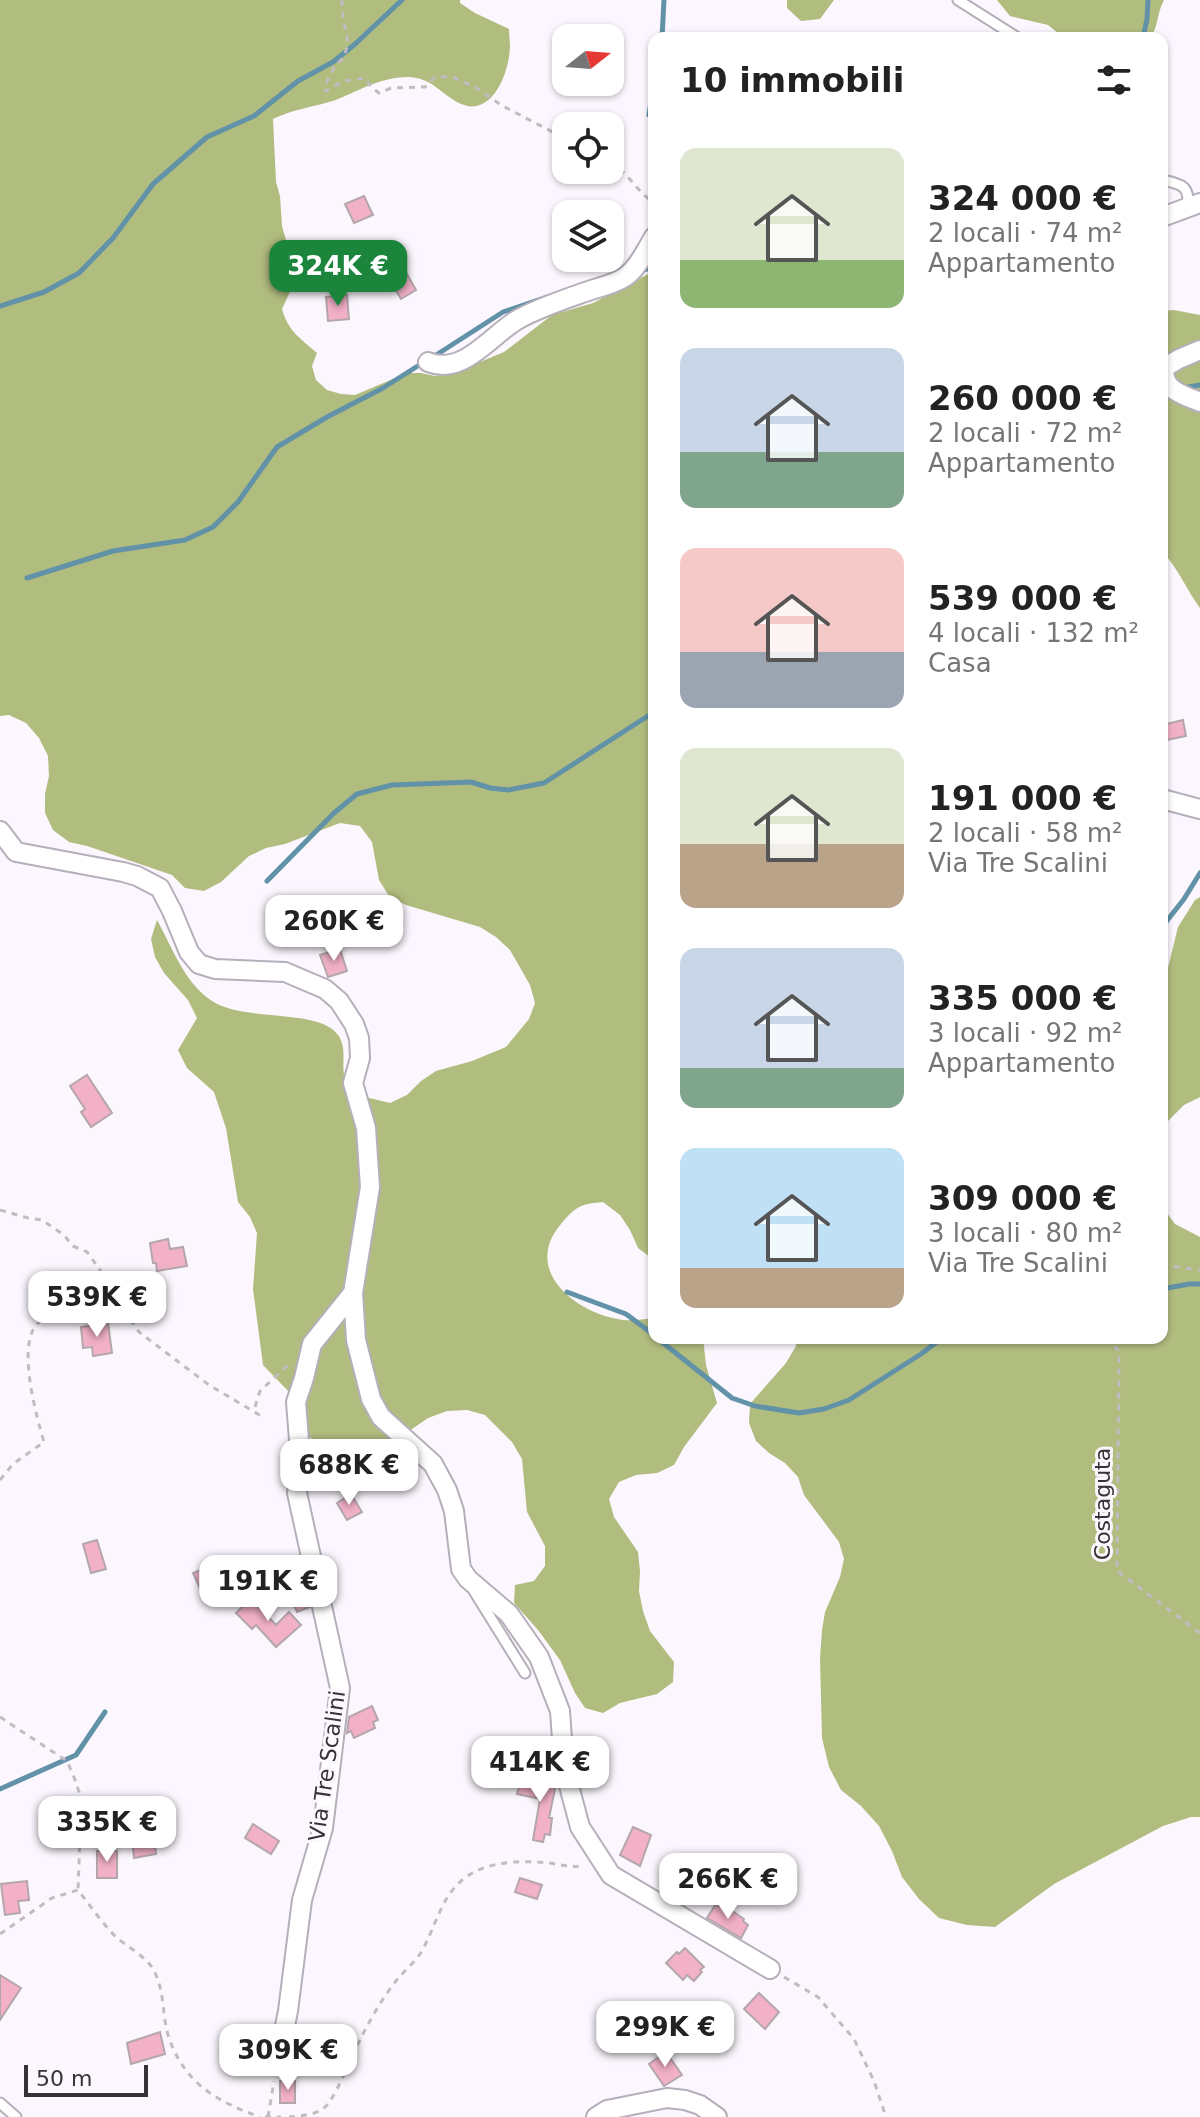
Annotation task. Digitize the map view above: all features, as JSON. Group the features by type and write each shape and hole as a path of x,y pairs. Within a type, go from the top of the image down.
{"street":[{"path":"1168,215 1194,206"},
{"path":"428,362 437,365 454,363 473,354 513,322 536,310 625,277 648,247"},
{"path":"1168,365 1200,350"},
{"path":"1168,385 1179,394 1200,402"},
{"path":"1168,801 1200,809"},
{"path":"0,831 16,852 123,872 160,888 189,952 199,964 215,969 285,972 325,989 339,1001 359,1038 360,1058 353,1083 366,1128 370,1187 353,1293 356,1340 371,1399 381,1417 433,1464 447,1490 454,1511 461,1569 468,1579 509,1614 539,1657 560,1711 564,1767 580,1827 611,1875 770,1969"},
{"name":"Via Tre Scalini","path":"277,2065 288,2011 302,1900 323,1828 340,1688 297,1493 301,1465 296,1402 312,1344 353,1293"},
{"path":"596,2117 607,2110 667,2098 692,2102 717,2117"}],"lane":[{"path":"958,0 1009,32"},
{"path":"1168,181 1181,184 1194,206"},
{"path":"468,1579 525,1673"},
{"path":"0,2103 16,2117"}],"path":[{"path":"342,0 348,43 344,57 325,85 326,91 344,81 365,78 379,93 391,88 425,87 434,78 451,76 552,132"},
{"path":"624,171 648,199"},
{"path":"0,1210 42,1220 73,1246 87,1252 139,1332 209,1385 263,1417"},
{"path":"1168,1266 1200,1270"},
{"path":"0,1480 13,1464 44,1442 30,1383 28,1363 32,1330 42,1319 108,1281"},
{"path":"255,1407 260,1391 301,1350 312,1344"},
{"name":"Costaguta","path":"1112,1344 1119,1351 1117,1571 1200,1633"},
{"path":"0,1717 67,1761 80,1795 78,1890 114,1935 139,1954 156,1973 170,2040 186,2069 206,2092 228,2106 265,2117 281,2117"},
{"path":"289,2117 321,2111 326,2107 380,2006 395,1982 419,1956 433,1931 444,1899 466,1877 498,1864 549,1863 567,1868 604,1864"},
{"path":"0,1934 52,1898 78,1890"},
{"path":"770,1969 818,1997 854,2039 874,2081 886,2117"},
{"path":"265,2117 277,2065"}],"green space":[{"path":"0,0 460,0 475,13 509,29 509,58 502,81 496,92 479,105 457,102 435,86 408,77 380,82 334,101 273,119 282,226 294,269 294,283 282,309 291,329 317,353 312,366 316,380 327,390 355,395 407,373 451,374 504,352 552,315 593,303 648,274 648,1256 638,1248 620,1215 603,1202 584,1205 571,1213 550,1241 547,1258 551,1273 560,1287 588,1309 623,1320 648,1319 648,1344 704,1344 717,1403 674,1465 657,1473 636,1475 619,1482 609,1499 614,1517 638,1552 639,1591 650,1631 674,1662 673,1682 657,1694 620,1703 603,1713 585,1708 560,1660 514,1603 515,1585 534,1581 545,1566 545,1546 527,1512 522,1459 512,1442 485,1415 467,1410 447,1411 428,1418 367,1460 330,1459 302,1428 289,1392 263,1365 253,1289 257,1233 238,1202 226,1128 214,1092 187,1068 178,1050 197,1018 188,1000 164,973 155,957 151,939 157,920 194,984 212,1001 226,1008 301,1018 331,1028 342,1043 344,1075 349,1093 390,1103 407,1095 436,1071 506,1047 529,1019 535,1003 530,985 510,950 480,927 406,905 389,896 379,880 372,842 360,826 340,823 266,848 249,856 221,882 204,891 185,888 172,875 69,842 53,830 45,813 48,756 39,738 26,723 9,715 0,716"},
{"path":"787,0 834,0 820,19 801,21 787,8"},
{"path":"997,0 1164,0 1154,32 1057,32 1048,25 1010,16"},
{"path":"1168,310 1200,315 1200,608 1168,558"},
{"path":"1200,897 1200,1097 1184,1105 1168,1121 1168,968 1178,927"},
{"path":"1168,1214 1175,1224 1200,1237 1200,1817 1163,1826 1054,1884 995,1927 967,1925 939,1918 919,1899 902,1877 879,1826 841,1790 829,1767 822,1738 822,1630 825,1612 844,1559 839,1542 804,1495 798,1477 756,1441 749,1423 750,1404 786,1363 796,1346 1168,1344"}],"building":[{"path":"364,196 373,215 354,223 345,204"},
{"path":"403,267 416,290 401,299 389,279"},
{"path":"347,295 349,319 328,321 326,297"},
{"path":"1183,720 1186,736 1168,740 1168,724"},
{"path":"340,949 347,971 328,977 320,955"},
{"path":"87,1075 112,1113 91,1127 81,1112 85,1109 70,1086"},
{"path":"168,1239 170,1249 183,1247 187,1266 157,1271 150,1243"},
{"path":"108,1323 112,1353 93,1356 92,1347 83,1348 81,1327"},
{"path":"351,1494 362,1512 347,1520 337,1503"},
{"path":"97,1540 106,1569 91,1573 83,1544"},
{"path":"210,1566 220,1588 203,1595 193,1573"},
{"path":"303,1576 310,1607 297,1612 285,1584"},
{"path":"251,1598 276,1625 289,1612 301,1625 276,1647 256,1625 252,1629 236,1613"},
{"path":"372,1706 378,1720 373,1722 375,1728 354,1738 351,1731 347,1733 349,1717"},
{"path":"522,1776 556,1784 549,1818 552,1818 550,1835 545,1834 543,1842 533,1840 540,1799 517,1794"},
{"path":"253,1824 279,1841 271,1854 245,1838"},
{"path":"153,1826 156,1854 134,1858 131,1828"},
{"path":"633,1827 651,1835 640,1866 620,1855"},
{"path":"97,1851 117,1851 117,1878 97,1878"},
{"path":"520,1878 542,1885 537,1899 515,1892"},
{"path":"27,1881 29,1900 18,1901 20,1913 5,1915 1,1884"},
{"path":"716,1904 744,1919 748,1925 741,1938 707,1918"},
{"path":"685,1948 704,1967 694,1981 687,1975 683,1980 666,1963"},
{"path":"0,1975 21,1988 0,2020"},
{"path":"759,1993 779,2012 765,2029 744,2009"},
{"path":"160,2032 165,2054 131,2064 127,2043"},
{"path":"666,2052 682,2075 664,2086 649,2064"},
{"path":"280,2081 295,2081 295,2103 280,2103"}],"waterway":[{"path":"0,306 44,292 79,273 113,238 153,184 207,137 254,116 298,81 333,62 402,0"},
{"path":"662,32 664,0"},
{"path":"1144,32 1148,0"},
{"path":"641,270 648,269"},
{"path":"433,357 503,312 547,297"},
{"path":"27,578 113,551 185,540 213,527 238,502 277,447 424,362"},
{"path":"1183,388 1200,385"},
{"path":"267,881 357,794 392,785 471,782 508,790 544,783 648,716"},
{"path":"1168,919 1200,873"},
{"path":"1168,1288 1200,1284"},
{"path":"567,1292 626,1314 648,1330"},
{"path":"664,1344 732,1398 755,1406 799,1413 824,1409 849,1400 934,1344"},
{"path":"0,1789 76,1755 105,1712"}]}
